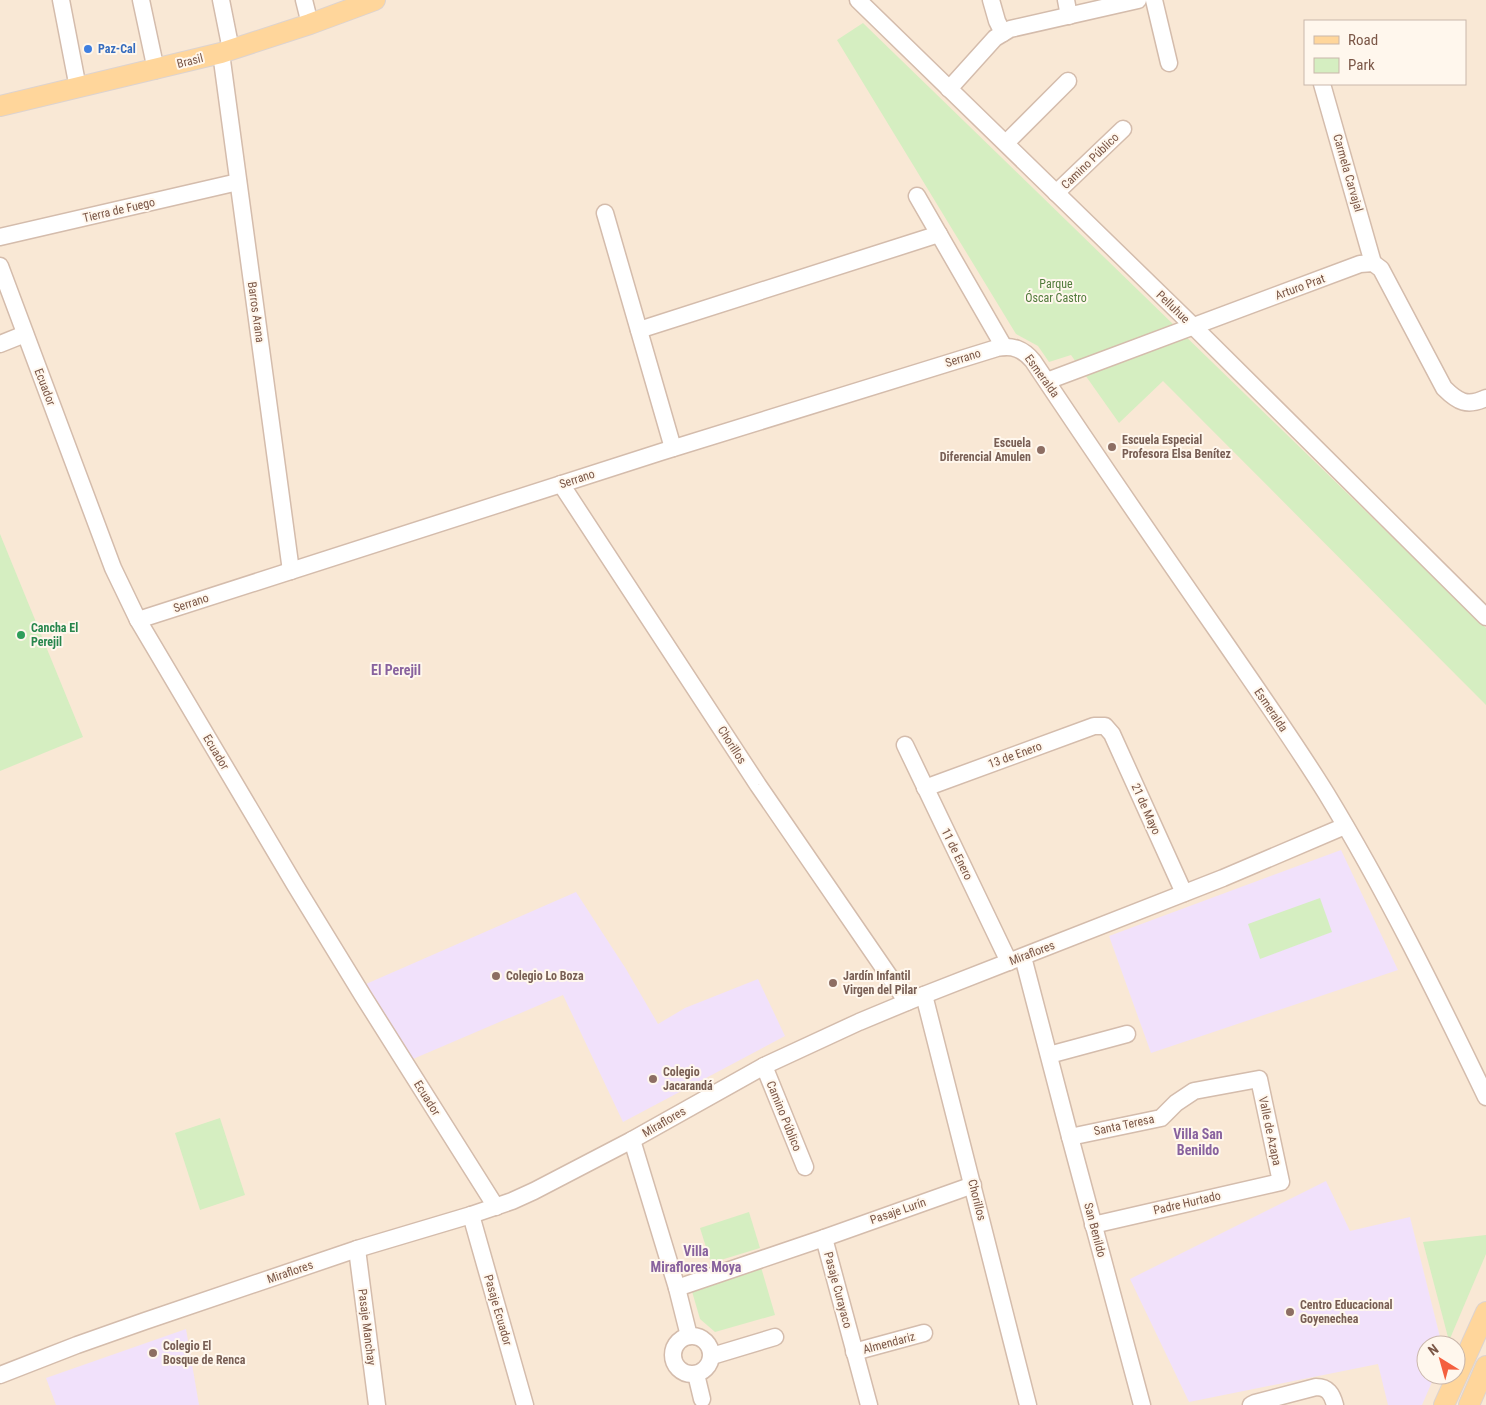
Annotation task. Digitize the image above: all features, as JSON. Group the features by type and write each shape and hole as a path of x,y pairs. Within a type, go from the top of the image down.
{"main road":[{"name":"Brasil","path":"0,106 226,52 375,0"},
{"path":"1444,1405 1486,1312"},
{"path":"1469,1405 1486,1366"}],"street":[{"path":"61,0 78,88"},
{"path":"141,0 156,70"},
{"name":"Barros Arana","path":"220,0 238,182 291,571"},
{"path":"304,0 310,24"},
{"name":"Pelluhue","path":"858,0 1193,326 1486,617"},
{"path":"992,0 997,22 1003,33"},
{"path":"949,89 995,38 1010,29 1067,8 1138,0"},
{"path":"1154,0 1169,63"},
{"path":"1006,144 1068,81"},
{"name":"Carmela Carvajal","path":"1322,85 1373,263"},
{"name":"Camino Público","path":"1056,193 1123,129"},
{"name":"Tierra de Fuego","path":"0,237 238,182"},
{"name":"Esmeralda","path":"917,196 1010,347 1024,351 1047,381 1318,782 1380,888 1486,1097"},
{"path":"605,213 673,448"},
{"path":"639,330 939,234"},
{"path":"1373,263 1381,269 1444,388 1455,399 1467,403 1486,398"},
{"name":"Arturo Prat","path":"1047,381 1360,264 1373,263"},
{"name":"Ecuador","path":"0,266 113,568 138,620 310,908 496,1207"},
{"path":"0,344 25,334"},
{"name":"Serrano","path":"138,620 673,448 1010,347"},
{"name":"Chorillos","path":"561,484 758,784 907,1002"},
{"name":"13 de Enero","path":"925,788 1094,726 1105,726"},
{"name":"21 de Mayo","path":"1105,726 1112,734 1184,893"},
{"name":"11 de Enero","path":"905,745 925,788 1016,960"},
{"name":"Miraflores","path":"0,1375 137,1324 357,1250 496,1207 534,1191 632,1140 764,1066 859,1022 1184,893 1345,826"},
{"name":"San Benildo","path":"1016,960 1049,1055 1142,1405"},
{"name":"Chorillos","path":"924,995 1028,1405"},
{"path":"1049,1055 1128,1034"},
{"name":"Camino Público","path":"764,1066 805,1167"},
{"name":"Santa Teresa","path":"1070,1137 1161,1118 1176,1103 1194,1090 1259,1080"},
{"name":"Valle de Azapa","path":"1259,1080 1281,1182"},
{"path":"632,1140 677,1288 689,1336"},
{"name":"Padre Hurtado","path":"1094,1224 1281,1182"},
{"name":"Pasaje Lurín","path":"824,1238 973,1185"},
{"name":"Pasaje Ecuador","path":"471,1215 525,1405"},
{"name":"Pasaje Curayaco","path":"677,1288 824,1238 868,1405"},
{"name":"Pasaje Manchay","path":"357,1250 377,1405"},
{"name":"Almendariz","path":"854,1352 924,1334"},
{"path":"689,1336 701,1339 707,1344 711,1349 712,1356 710,1363 702,1370 696,1374 687,1373 680,1369 674,1357 674,1348 681,1340 689,1336"},
{"path":"712,1356 775,1337"},
{"path":"696,1374 702,1398"},
{"path":"1251,1405 1316,1387 1327,1389 1331,1393 1335,1405"}],"shaded area":[{"path":"0,0 1486,0 1486,1405 0,1405"},
{"path":"1341,850 1398,970 1151,1053 1109,936"},
{"path":"576,892 626,969 658,1024 685,1008 758,979 785,1036 623,1122 563,995 413,1059 366,984"},
{"name":"Centro Educacional Goyenechea","path":"1326,1181 1350,1231 1410,1217 1440,1335 1416,1335 1416,1385 1431,1385 1422,1405 1388,1405 1378,1364 1189,1402 1130,1279"},
{"name":"Colegio El Bosque de Renca","path":"186,1329 199,1405 56,1405 46,1378"}],"green space":[{"name":"Parque Óscar Castro","path":"863,23 1486,628 1486,705 1163,381 1119,423 1071,355 1049,362 1038,346 1016,334 837,40"},
{"name":"Cancha El Perejil","path":"0,534 83,737 0,771"},
{"path":"1320,898 1332,932 1260,959 1248,924"},
{"path":"220,1118 245,1195 200,1210 175,1133"},
{"path":"749,1212 760,1248 711,1263 700,1228"},
{"path":"1486,1235 1486,1254 1452,1335 1447,1335 1423,1242"},
{"path":"761,1267 775,1315 715,1332 700,1319 691,1288"}],"place":[{"name":"Paz-Cal","path":"88,49"},
{"name":"Escuela Especial Profesora Elsa Benítez","path":"1112,447"},
{"name":"Escuela Diferencial Amulen","path":"1041,450"},
{"name":"Cancha El Perejil","path":"21,635"},
{"name":"Colegio Lo Boza","path":"496,976"},
{"name":"Jardín Infantil Virgen del Pilar","path":"833,983"},
{"name":"Colegio Jacarandá","path":"653,1079"},
{"name":"Centro Educacional Goyenechea","path":"1290,1312"},
{"name":"Colegio El Bosque de Renca","path":"153,1353"}],"district":[{"name":"El Perejil","path":"396,670"},
{"name":"Villa San Benildo","path":"1198,1142"},
{"name":"Villa Miraflores Moya","path":"696,1260"}]}
